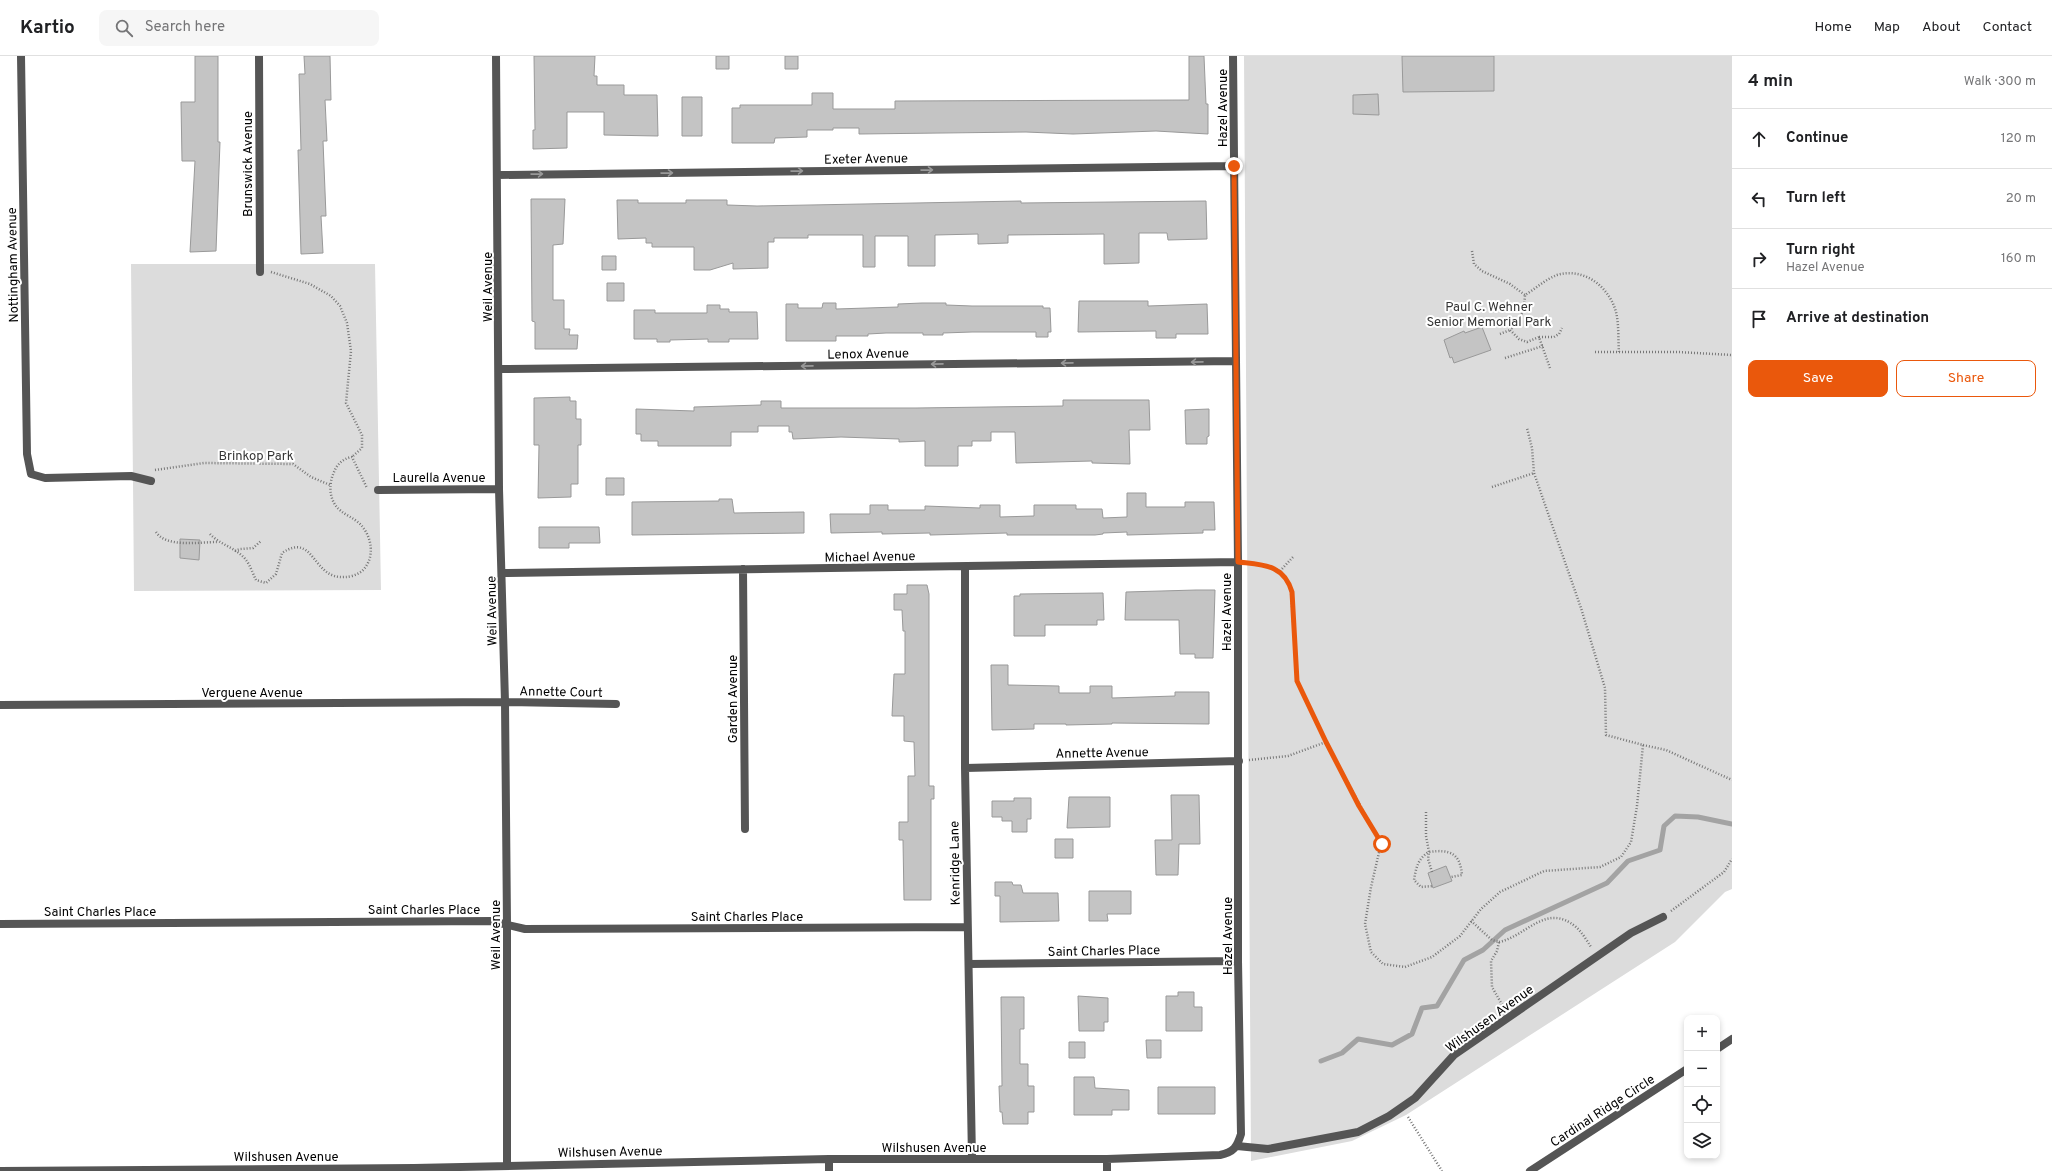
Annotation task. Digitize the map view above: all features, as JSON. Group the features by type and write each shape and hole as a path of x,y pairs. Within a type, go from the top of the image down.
{"street":[{"name":"Nottingham Avenue","path":"21,56 27,454 31,474 45,478 131,476 151,481"},
{"name":"Brunswick Avenue","path":"259,56 260,272"},
{"name":"Weil Avenue","path":"496,56 499,489 505,702 508,1165"},
{"name":"Hazel Avenue","path":"1233,56 1238,562 1238,961 1241,1134 1237,1146"},
{"name":"Exeter Avenue","path":"498,175 1234,166"},
{"name":"Lenox Avenue","path":"499,369 1236,361"},
{"name":"Laurella Avenue","path":"378,490 499,489"},
{"name":"Michael Avenue","path":"502,573 1238,562"},
{"name":"Kenridge Lane","path":"965,567 965,768 972,1160"},
{"name":"Garden Avenue","path":"743,569 745,829"},
{"name":"Annette Court","path":"505,702 616,704"},
{"name":"Verguene Avenue","path":"0,705 505,702"},
{"name":"Annette Avenue","path":"965,768 1239,761"},
{"name":"Wilshusen Avenue","path":"0,1171 414,1169 508,1165 829,1159 1107,1160 1220,1155 1230,1153 1237,1146 1268,1149 1358,1132 1389,1116 1415,1098 1454,1055 1631,933 1663,917"},
{"name":"Saint Charles Place","path":"0,924 491,920 525,929 967,927"},
{"name":"Saint Charles Place","path":"969,964 1238,961"},
{"path":"1720,1047 1732,1039"},
{"name":"Cardinal Ridge Circle","path":"1530,1171 1684,1071"},
{"path":"829,1159 829,1171"},
{"path":"1107,1160 1107,1171"}],"path":[{"path":"1472,251 1474,264 1482,271 1510,284 1525,295"},
{"path":"210,534 217,542 235,551 246,560 256,580 266,583 276,574 282,552 289,548 301,547 309,551 327,574 338,578 351,576 361,572 368,563 371,550 367,532 358,522 339,510 332,499 330,485 338,464 352,457 362,448 362,435 346,403 351,351 347,323 340,306 331,296 310,284 269,272 260,272"},
{"path":"1525,295 1557,275 1575,274 1592,279 1603,287 1616,312 1619,352"},
{"path":"1500,334 1510,330 1521,319 1524,311 1525,295"},
{"path":"1510,330 1519,339 1526,342 1540,337 1554,337 1559,334 1562,328"},
{"path":"1540,337 1550,368"},
{"path":"1505,358 1543,346"},
{"path":"1595,352 1678,352 1732,355"},
{"path":"1527,428 1532,448 1534,473 1581,608 1605,688 1606,735 1666,750 1732,780"},
{"path":"352,457 367,490 378,490"},
{"path":"151,481 153,470 169,466 204,463 293,464 311,477 330,485"},
{"path":"1492,487 1534,473"},
{"path":"156,532 159,537 174,542 217,542"},
{"path":"235,551 253,548 261,541"},
{"path":"1280,571 1293,557"},
{"path":"1238,562 1267,566 1280,571 1289,582 1292,592 1297,681 1359,806 1382,844 1371,887 1366,924 1371,952 1383,964 1405,967 1432,957 1460,936 1471,921 1500,892 1544,871 1600,867 1621,857 1631,842 1637,806 1643,745"},
{"path":"1239,761 1288,756 1326,742"},
{"path":"1426,812 1426,836 1429,852 1428,859 1432,872"},
{"path":"1432,886 1422,887 1414,880 1416,867 1422,856 1429,852 1442,850 1450,852 1456,857 1461,866 1462,875 1450,877"},
{"path":"1663,917 1724,872 1732,859"},
{"path":"1471,921 1492,940 1498,942 1510,939 1543,918 1554,917 1577,927 1597,956"},
{"path":"1498,942 1497,951 1491,961 1492,987 1510,1016"},
{"path":"1401,1108 1442,1171"}],"green space":[{"name":"Paul C. Wehner Senior Memorial Park","path":"1244,56 1732,56 1732,889 1725,892 1675,942 1406,1115 1352,1141 1251,1161"},
{"name":"Brinkop Park","path":"131,264 375,264 381,590 134,591"}],"building":[{"path":"195,56 218,56 218,142 220,142 216,251 190,252 195,161 182,161 181,102 195,102"},
{"path":"304,56 330,56 331,100 325,100 327,141 323,141 326,216 321,216 323,253 301,254 298,150 301,150 299,74 305,74"},
{"path":"534,56 595,56 594,76 597,76 597,85 624,85 624,95 657,95 658,136 604,135 604,112 567,112 567,148 533,149 533,130 535,130"},
{"path":"716,56 729,56 729,69 716,69"},
{"path":"785,56 798,56 798,69 785,69"},
{"path":"1189,56 1204,56 1206,104 1208,104 1208,134 1156,131 1073,134 1026,132 859,134 859,128 833,128 833,130 807,130 807,137 775,138 774,143 732,143 732,108 740,108 740,105 812,105 812,93 833,93 833,109 895,109 895,101 1189,100"},
{"path":"1402,56 1494,56 1494,91 1403,92"},
{"path":"1378,94 1379,115 1353,114 1353,95"},
{"path":"682,97 702,97 702,136 682,136"},
{"path":"531,199 565,199 563,244 553,245 553,300 564,300 564,329 570,329 569,335 578,335 577,349 535,349 535,322 532,321"},
{"path":"617,200 638,200 638,203 686,203 686,200 727,200 727,205 757,206 1021,201 1021,203 1206,201 1207,239 1168,240 1167,233 1139,233 1139,263 1104,264 1104,234 1008,235 1008,243 978,244 978,234 935,235 935,266 908,266 908,236 875,236 875,267 863,267 863,235 808,235 808,238 774,238 774,242 768,242 768,268 733,269 733,263 710,270 694,270 694,247 652,247 652,243 646,243 646,238 618,239"},
{"path":"602,256 616,256 616,270 602,270"},
{"path":"607,283 624,283 624,301 607,301"},
{"path":"1079,301 1148,301 1148,306 1207,304 1208,334 1176,334 1176,338 1156,338 1156,331 1078,332"},
{"path":"823,303 836,303 836,309 898,307 898,304 922,303 946,303 946,305 972,306 1043,306 1043,308 1050,308 1051,332 1048,332 1048,337 1036,337 1036,332 972,332 943,333 943,335 923,335 923,333 886,333 868,334 868,336 836,336 836,341 786,341 786,304 798,304 798,308 822,308"},
{"path":"707,305 720,305 720,309 729,309 729,312 757,312 758,339 729,339 729,342 708,342 708,339 670,340 670,342 657,342 657,339 634,339 634,310 655,310 655,313 707,313"},
{"path":"1482,327 1491,350 1454,363 1452,357 1450,358 1444,340 1464,331 1465,333"},
{"path":"570,397 570,401 576,401 576,419 581,419 581,445 578,445 578,484 571,484 571,497 538,498 539,445 534,445 534,398"},
{"path":"1063,400 1149,400 1150,430 1129,430 1130,464 1092,463 1092,461 1016,463 1015,432 991,432 991,441 972,441 972,446 958,446 958,466 925,466 925,441 899,442 899,439 841,437 793,439 792,432 789,432 789,426 758,426 758,432 731,432 731,446 658,446 658,441 641,441 641,434 636,434 636,409 694,411 694,407 761,405 761,401 781,401 781,408 1063,406"},
{"path":"1209,409 1209,436 1207,437 1207,444 1186,444 1185,410"},
{"path":"606,478 624,478 624,495 606,495"},
{"path":"1127,493 1146,493 1146,507 1185,507 1185,502 1214,502 1215,530 1203,530 1203,533 1127,535 1127,532 1103,533 1095,535 1007,535 1007,533 930,535 930,533 882,534 882,532 831,533 830,514 870,514 870,505 888,505 888,510 925,510 925,506 980,508 980,505 1000,505 1000,517 1034,516 1034,505 1076,505 1076,509 1102,509 1103,518 1127,517"},
{"path":"719,499 732,499 734,513 804,512 804,533 632,535 632,502 719,501"},
{"path":"539,527 599,527 600,543 569,543 569,548 539,548"},
{"path":"180,539 200,540 199,560 180,558"},
{"path":"907,585 927,585 929,594 929,786 934,786 934,799 931,799 931,900 904,900 903,840 899,840 899,822 908,822 908,776 915,776 914,742 904,741 904,716 892,716 894,674 905,674 905,631 903,631 902,610 894,610 894,594 907,594"},
{"path":"1215,590 1213,658 1195,658 1195,654 1180,654 1179,620 1125,620 1126,592"},
{"path":"1103,593 1104,620 1097,620 1097,625 1045,625 1045,636 1014,636 1014,596 1020,596 1020,594"},
{"path":"991,665 1008,665 1008,685 1059,686 1059,693 1090,693 1090,686 1112,686 1112,698 1175,696 1175,692 1209,692 1209,724 1034,724 1034,729 992,730"},
{"path":"1171,795 1199,795 1200,844 1179,844 1178,875 1156,875 1155,840 1172,840"},
{"path":"1069,797 1110,797 1110,827 1067,828"},
{"path":"1014,798 1031,798 1031,819 1027,819 1027,832 1012,832 1012,821 1002,821 1002,817 992,817 992,801 1014,801"},
{"path":"1055,839 1073,839 1073,858 1055,858"},
{"path":"1446,866 1452,881 1433,888 1428,873"},
{"path":"995,882 1012,882 1013,885 1021,885 1023,893 1058,893 1059,921 1000,922 1000,896 995,896"},
{"path":"1089,891 1131,891 1131,914 1107,914 1108,921 1089,921"},
{"path":"1178,992 1194,992 1194,1007 1202,1007 1202,1031 1166,1031 1166,996 1178,996"},
{"path":"1078,996 1108,998 1108,1022 1104,1022 1104,1031 1079,1031"},
{"path":"1001,997 1024,997 1024,1029 1020,1029 1020,1064 1028,1064 1028,1086 1034,1086 1034,1112 1028,1112 1028,1124 1003,1124 1002,1112 1000,1112 999,1086 1002,1086"},
{"path":"1146,1040 1161,1040 1161,1058 1147,1058"},
{"path":"1069,1042 1085,1042 1085,1058 1069,1058"},
{"path":"1074,1077 1094,1077 1095,1088 1129,1090 1129,1110 1112,1110 1112,1115 1074,1115"},
{"path":"1158,1087 1215,1087 1215,1114 1158,1114"}],"waterway":[{"path":"1321,1061 1342,1053 1358,1039 1392,1045 1412,1034 1422,1008 1437,1006 1464,960 1483,950 1505,930 1607,883 1628,861 1660,850 1664,826 1675,816 1698,817 1732,824"}],"route":[{"path":"1234,166 1238,562 1267,566 1283,573 1289,582 1292,592 1297,681 1359,806 1382,844"}]}
